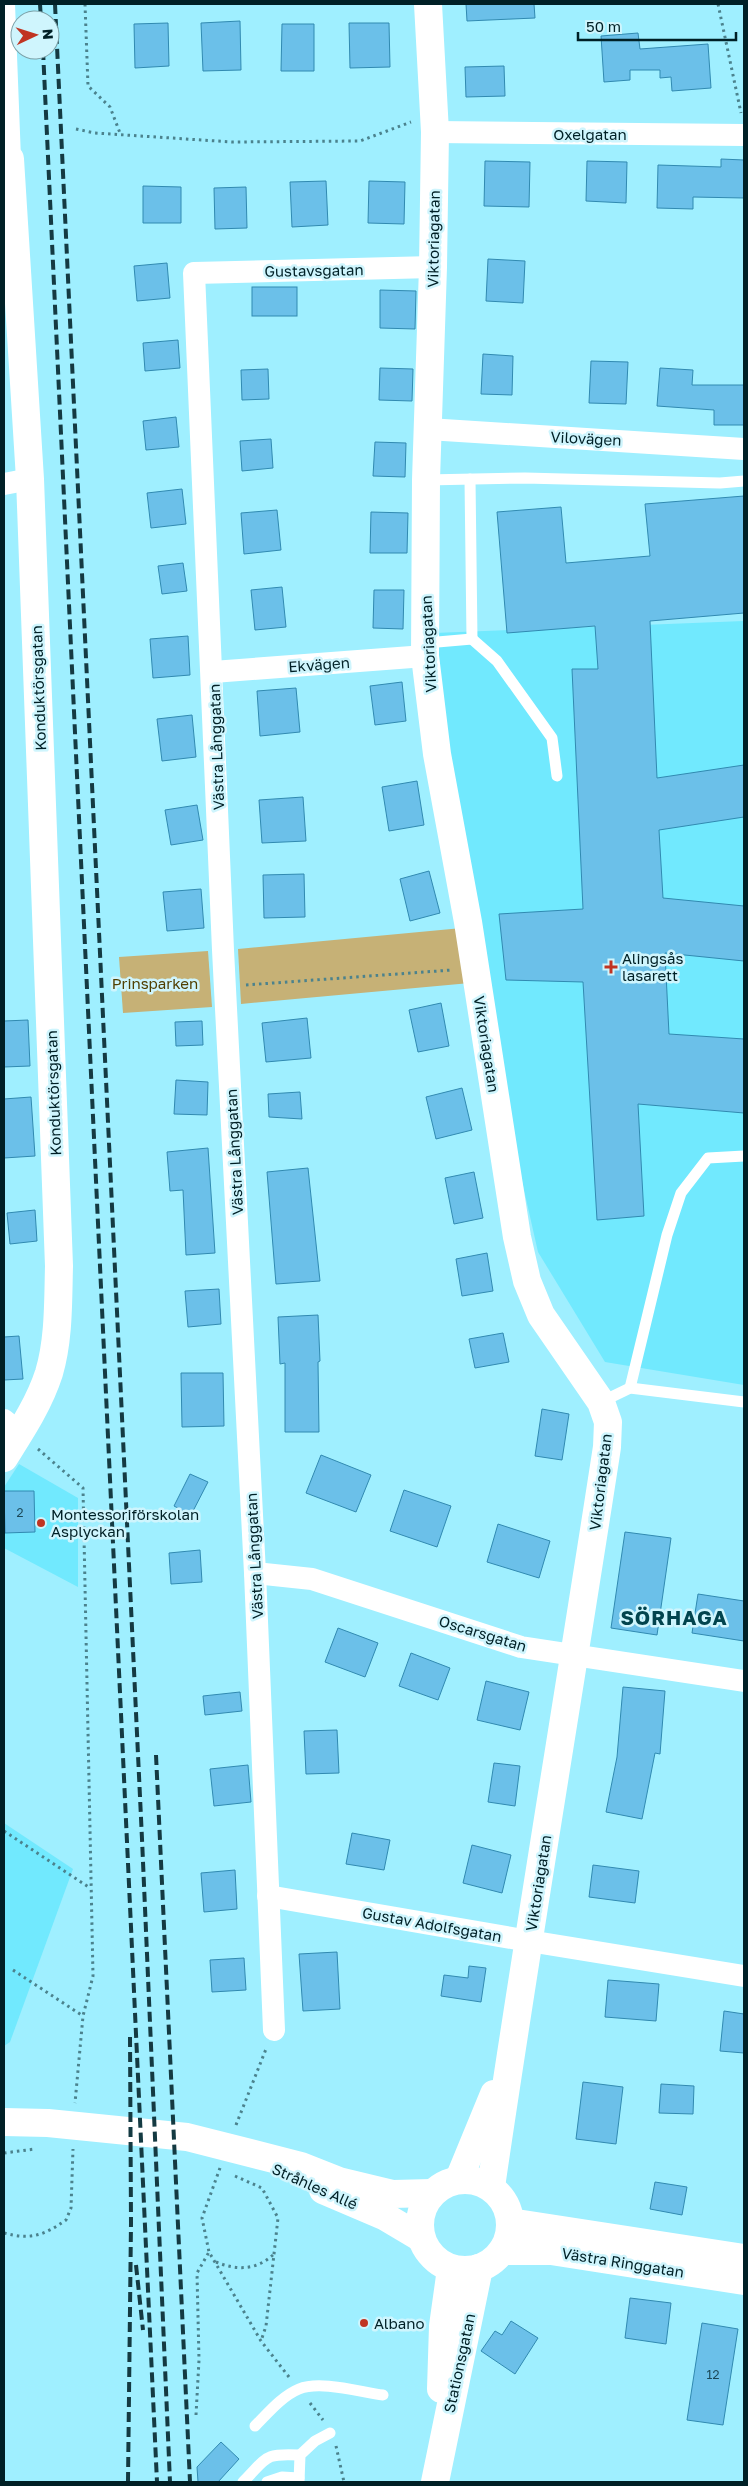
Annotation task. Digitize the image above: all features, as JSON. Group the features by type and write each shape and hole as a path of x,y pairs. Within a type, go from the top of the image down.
{"street":[{"name":"Konduktörsgatan","path":"4,4 17,481 59,1266 57,1329 49,1373 34,1410 12,1427 4,1458"},
{"name":"Viktoriagatan","path":"428,4 435,132 426,480 426,649 437,754 475,968 517,1237 527,1281 541,1315 601,1402 608,1422 606,1447 575,1655 510,2056 491,2188"},
{"name":"Oxelgatan","path":"435,132 744,129"},
{"name":"Gustavsgatan","path":"194,273 433,267"},
{"name":"Västra Långgatan","path":"194,273 226,987 255,1573 274,2030"},
{"name":"Vilovägen","path":"428,429 744,449"},
{"name":"Ekvägen","path":"213,672 426,649"},
{"name":"Oscarsgatan","path":"255,1573 312,1579 521,1647 744,1681"},
{"name":"Gustav Adolfsgatan","path":"268,1896 744,1976"},
{"name":"Viktoriagatan","path":"460,2179 510,2056"},
{"name":"Stråhles Allé","path":"4,2122 48,2122 206,2140 301,2166 339,2181 393,2194 431,2193"},
{"name":"Stråhles Allé","path":"206,2140 384,2216 421,2238"},
{"path":"460,2179 476,2180 491,2188 501,2197 508,2209 510,2222 508,2238 502,2251 492,2262 479,2268 465,2271 451,2268 438,2262 427,2251 421,2238 419,2222 423,2206 431,2193 444,2184 460,2179"},
{"name":"Västra Ringgatan","path":"510,2222 744,2258"},
{"name":"Västra Ringgatan","path":"502,2251 551,2251 744,2281"},
{"name":"Stationsgatan","path":"437,2470 443,2326 451,2268"},
{"name":"Stationsgatan","path":"437,2470 479,2268"}],"lane":[{"path":"426,480 525,478 720,483 744,481"},
{"path":"470,479 472,639 498,661 552,738 557,776"},
{"path":"426,649 472,639"},
{"path":"630,1388 667,1235 681,1193 708,1158 744,1156"},
{"path":"601,1402 630,1388 744,1402"},
{"path":"255,2426 284,2398 299,2389 314,2385 383,2395"},
{"path":"267,2482 282,2477 299,2480 300,2455 315,2441 330,2433"},
{"path":"243,2482 267,2457 274,2454 300,2455"}],"path":[{"path":"85,4 88,86 110,107 120,133"},
{"path":"718,4 744,129"},
{"path":"226,987 475,968"},
{"path":"12,1427 83,1488 93,1976 83,2016 76,2071"},
{"path":"4,1831 90,1888"},
{"path":"13,1970 83,2016"},
{"path":"248,2091 274,2030"},
{"path":"4,2153 38,2148"},
{"path":"216,2168 262,2188 278,2218 266,2326 261,2341"},
{"path":"4,2233 23,2238 58,2226 70,2214 71,2193"},
{"path":"206,2205 202,2218 209,2252 261,2341 321,2416 339,2452 344,2482"},
{"path":"196,2415 199,2360 197,2273 209,2252"},
{"path":"215,2262 231,2268 244,2268 256,2266 274,2254"}],"shaded area":[{"name":"Alingsås lasarett","path":"744,621 744,1385 605,1362 538,1252 487,1026 434,633"},
{"name":"Montessoriförskolan Asplyckan","path":"19,1464 78,1498 78,1587 4,1548 4,1487"},
{"path":"4,1823 73,1869 10,2042 4,2046"}],"green space":[{"path":"462,928 470,983 241,1004 238,949"},
{"name":"Prinsparken","path":"208,951 212,1007 123,1013 119,957"}],"building":[{"path":"466,4 534,4 535,18 467,21"},
{"path":"240,21 241,70 203,71 201,23"},
{"path":"168,23 169,66 135,68 134,24"},
{"path":"349,23 389,23 390,67 350,68"},
{"path":"282,24 314,24 314,71 281,71"},
{"path":"638,33 640,49 708,44 711,88 672,91 671,77 660,78 660,70 630,70 630,80 604,82 601,36"},
{"path":"504,66 505,96 466,97 465,67"},
{"path":"721,159 744,160 744,198 693,197 693,209 657,208 658,165 721,167"},
{"path":"485,161 530,162 529,207 484,206"},
{"path":"587,161 627,162 626,203 586,201"},
{"path":"326,181 328,225 292,227 290,182"},
{"path":"369,181 405,182 404,224 368,223"},
{"path":"143,186 181,187 181,223 143,223"},
{"path":"246,187 247,228 215,229 214,188"},
{"path":"488,259 525,261 523,303 486,301"},
{"path":"167,263 170,298 137,301 134,266"},
{"path":"252,287 297,287 297,316 252,316"},
{"path":"380,290 416,291 415,329 380,328"},
{"path":"178,340 180,368 145,371 143,343"},
{"path":"483,354 513,356 512,395 481,394"},
{"path":"591,361 628,362 626,404 589,403"},
{"path":"380,368 413,369 412,401 379,400"},
{"path":"660,368 693,370 692,385 744,385 744,425 714,425 714,410 657,406"},
{"path":"268,369 269,399 242,400 241,370"},
{"path":"176,417 179,447 146,450 143,421"},
{"path":"271,439 273,468 242,471 240,441"},
{"path":"375,442 406,443 405,477 373,476"},
{"path":"182,489 186,524 151,528 147,493"},
{"path":"744,496 744,613 650,621 657,778 744,765 744,817 659,830 663,898 744,906 744,961 665,953 669,1034 744,1039 744,1113 638,1104 644,1216 597,1220 583,982 506,980 499,914 583,909 572,669 598,669 595,626 507,633 497,512 561,507 566,563 650,556 645,504"},
{"path":"277,510 281,550 244,554 241,513"},
{"path":"371,512 408,513 407,553 370,553"},
{"path":"183,563 187,591 162,594 158,566"},
{"path":"282,587 286,627 255,630 251,590"},
{"path":"374,590 404,590 403,629 373,628"},
{"path":"188,636 190,675 153,678 150,639"},
{"path":"402,682 406,721 375,725 370,686"},
{"path":"296,688 300,732 260,736 257,691"},
{"path":"192,715 196,757 162,761 157,719"},
{"path":"417,781 424,825 389,831 382,787"},
{"path":"303,797 306,841 262,843 259,800"},
{"path":"197,805 203,840 171,845 165,810"},
{"path":"429,871 440,913 410,921 400,879"},
{"path":"304,874 305,917 264,918 263,875"},
{"path":"201,889 204,928 167,931 163,892"},
{"path":"441,1003 449,1046 418,1052 409,1010"},
{"path":"307,1018 311,1058 266,1062 262,1023"},
{"path":"28,1020 30,1066 4,1067 4,1021"},
{"path":"202,1021 203,1045 176,1046 175,1022"},
{"path":"176,1080 208,1082 207,1115 174,1114"},
{"path":"462,1088 472,1130 436,1139 426,1097"},
{"path":"300,1092 302,1119 269,1117 268,1094"},
{"path":"31,1097 35,1156 4,1158 4,1099"},
{"path":"208,1148 215,1253 186,1255 183,1190 170,1191 167,1152"},
{"path":"308,1168 320,1281 276,1284 267,1172"},
{"path":"474,1172 483,1218 454,1224 445,1178"},
{"path":"35,1210 37,1241 10,1244 7,1213"},
{"path":"487,1253 493,1291 462,1296 456,1259"},
{"path":"219,1289 221,1324 188,1327 185,1291"},
{"path":"318,1315 320,1361 318,1362 319,1432 285,1432 285,1363 280,1364 278,1317"},
{"path":"503,1333 509,1362 475,1368 469,1339"},
{"path":"19,1336 23,1379 4,1380 4,1337"},
{"path":"181,1373 223,1373 224,1426 182,1427"},
{"path":"542,1409 569,1414 562,1460 535,1456"},
{"path":"321,1455 371,1475 356,1512 306,1493"},
{"path":"190,1474 208,1482 191,1515 174,1506"},
{"path":"404,1490 451,1506 437,1547 390,1531"},
{"path":"4,1491 34,1491 35,1532 5,1533"},
{"path":"498,1524 550,1541 539,1578 487,1562"},
{"path":"625,1532 671,1538 657,1635 611,1628"},
{"path":"200,1550 202,1582 171,1584 169,1553"},
{"path":"698,1594 744,1601 744,1641 692,1633"},
{"path":"338,1628 378,1643 365,1677 325,1662"},
{"path":"411,1653 450,1668 438,1700 399,1686"},
{"path":"486,1681 529,1692 520,1730 477,1720"},
{"path":"623,1687 665,1691 660,1754 655,1753 642,1819 606,1812 617,1757"},
{"path":"240,1692 242,1711 205,1715 203,1696"},
{"path":"337,1730 339,1773 306,1774 304,1731"},
{"path":"494,1763 520,1766 515,1806 488,1802"},
{"path":"248,1765 251,1802 214,1806 210,1769"},
{"path":"352,1833 390,1840 384,1870 346,1864"},
{"path":"472,1845 511,1855 502,1893 463,1883"},
{"path":"593,1865 639,1871 635,1903 589,1897"},
{"path":"235,1870 237,1909 204,1912 201,1873"},
{"path":"337,1952 340,2009 303,2011 299,1954"},
{"path":"244,1958 246,1990 212,1992 210,1960"},
{"path":"469,1966 486,1968 481,2002 441,1996 444,1975 468,1978"},
{"path":"608,1980 659,1984 656,2021 605,2017"},
{"path":"724,2011 744,2014 744,2053 720,2051"},
{"path":"583,2082 623,2087 616,2144 576,2139"},
{"path":"661,2084 694,2086 693,2114 659,2113"},
{"path":"655,2182 687,2187 682,2215 650,2209"},
{"path":"630,2298 671,2303 666,2344 625,2338"},
{"path":"511,2321 538,2338 515,2374 481,2351 495,2331 502,2335"},
{"path":"702,2323 738,2329 723,2425 687,2420"},
{"path":"221,2442 239,2459 218,2482 198,2482 197,2467"}],"railway":[{"path":"40,4 40,10"},
{"path":"55,4 142,1839 170,2482"},
{"path":"43,60 157,2482"},
{"path":"156,1755 190,2482"},
{"path":"128,2482 131,2223 130,2035"},
{"path":"136,2265 143,2330"}],"place":[{"name":"Alingsås lasarett","path":"611,967"},
{"name":"Montessoriförskolan Asplyckan","path":"41,1523"},
{"name":"Albano","path":"364,2323"}],"district":[{"name":"SÖRHAGA","path":"674,1617"}]}
